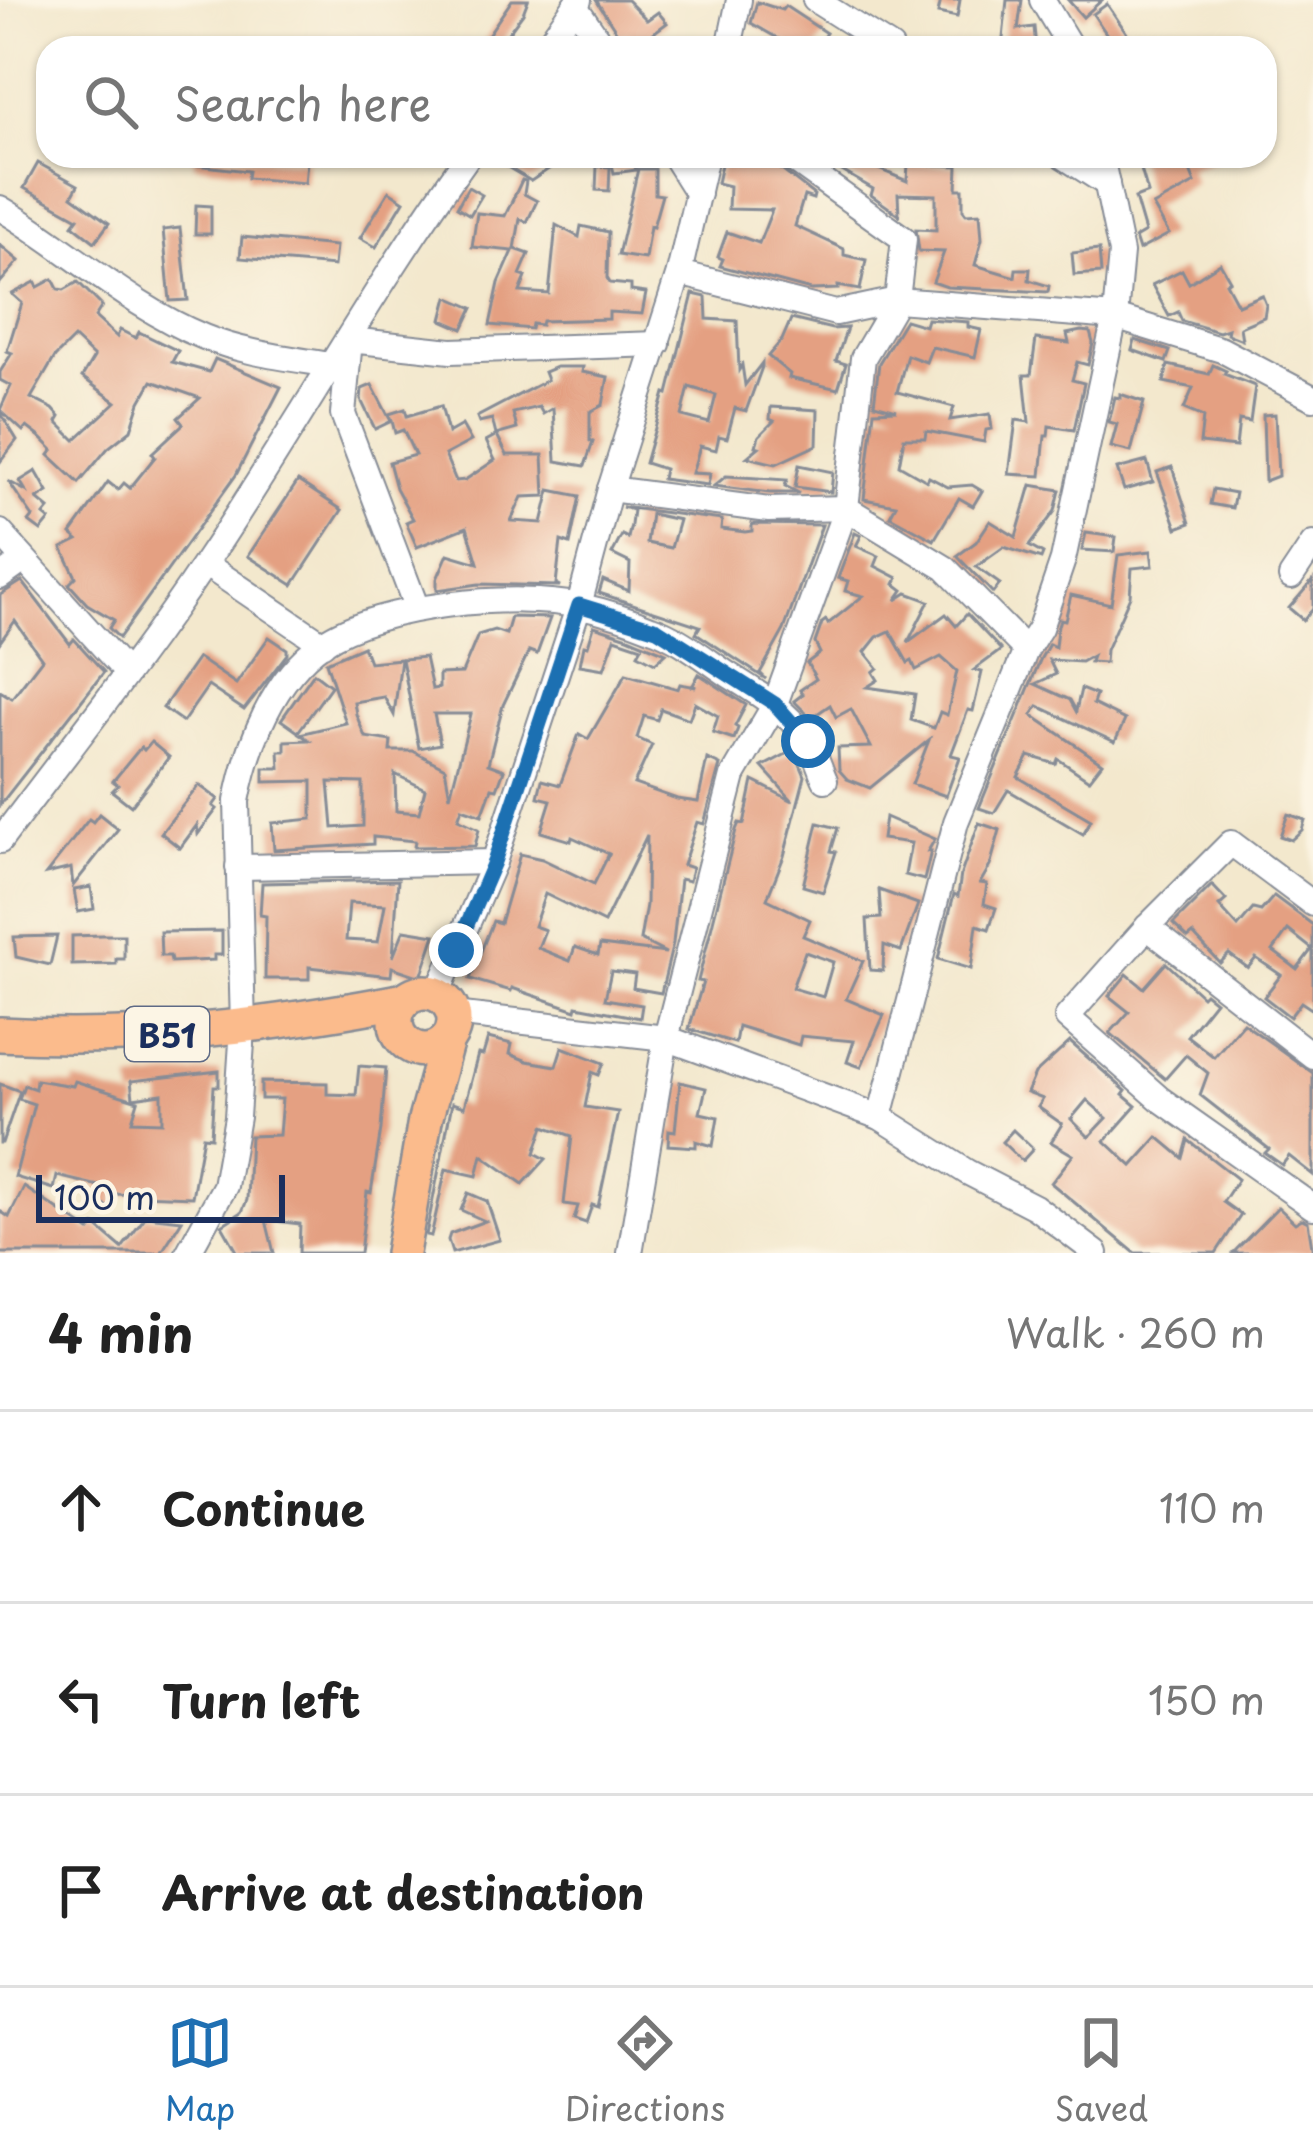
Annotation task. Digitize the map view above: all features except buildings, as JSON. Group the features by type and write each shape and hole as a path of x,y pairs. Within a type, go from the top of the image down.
{"highway":[{"name":"B51","path":"0,1034 113,1038 243,1027 334,1013 436,1012 436,1048 422,1050 334,1013"},
{"path":"402,1253 425,1120 436,1012 396,1020 425,1120"}],"street":[{"path":"732,36 739,0"},
{"path":"815,0 872,36"},
{"path":"1042,0 1064,36"},
{"path":"554,36 577,3 597,36"},
{"path":"0,841 205,564 350,340 398,254 459,168"},
{"path":"682,168 698,194"},
{"path":"703,168 679,273 610,489 579,605 494,862 436,1012 666,1038 880,1117 1035,1208 1096,1253"},
{"path":"630,1253 666,1038 734,776 775,704 846,508 863,358 897,300 904,239 805,168"},
{"path":"1082,168 1107,184"},
{"path":"880,1117 956,822 1026,650 1040,628 1063,560 1115,317 1121,253 1104,168"},
{"path":"2,212 202,337 266,355 330,365"},
{"path":"679,273 836,313 897,300 1115,317 1222,350 1313,398"},
{"path":"350,340 451,351 658,344"},
{"path":"350,340 344,414 417,609"},
{"path":"610,489 769,510 846,508 945,568 1026,650"},
{"path":"0,532 127,672"},
{"path":"1291,577 1313,544"},
{"path":"0,577 23,560"},
{"path":"205,564 322,644"},
{"path":"188,1253 225,1186 237,1118 243,1027 237,801 260,723 290,675 322,644 375,618 417,609 494,602 579,605 657,629 775,704 808,741 825,780"},
{"path":"1313,904 1232,843 1066,1017 1160,1099 1313,1208"},
{"path":"238,867 494,862"},
{"path":"1147,927 1313,1056"}],"route":[{"path":"456,950 494,862 579,605 657,629 775,704 808,741"}]}
